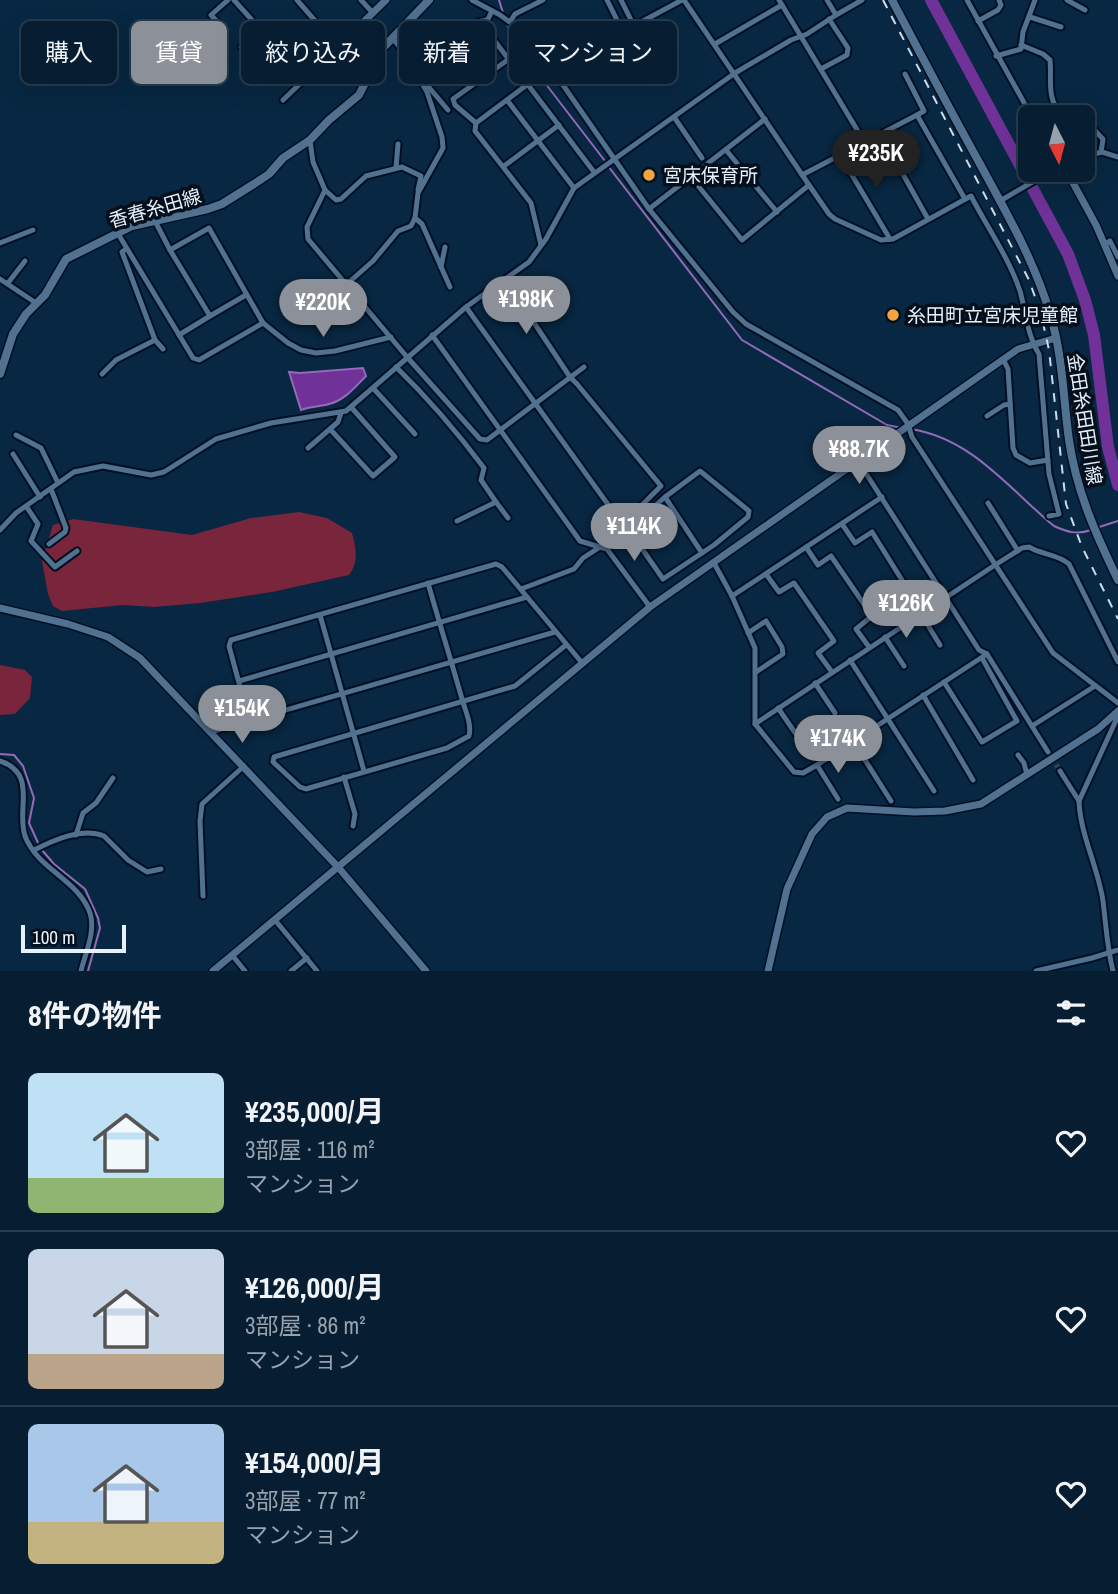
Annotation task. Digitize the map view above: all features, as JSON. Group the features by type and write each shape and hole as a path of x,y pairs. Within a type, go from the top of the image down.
{"main road":[{"name":"香春糸田線","path":"0,374 13,334 45,295 66,259 117,232 222,204 269,174 283,158 310,140 359,95 382,48 429,0"},
{"name":"金田糸田田川線","path":"892,0 1031,264 1050,313 1056,338 1076,476 1095,534 1118,580"}],"street":[{"path":"217,21 211,15 228,0"},
{"path":"234,0 253,21"},
{"path":"297,0 315,21"},
{"path":"361,0 373,13"},
{"path":"365,21 386,0"},
{"path":"472,0 509,21"},
{"path":"511,21 515,14 543,0"},
{"path":"607,0 618,21"},
{"path":"621,0 632,21"},
{"path":"644,21 685,0 802,175 835,219 881,240 890,239 971,197 1014,275 1032,344 1039,354 1048,460 1059,514 1049,516"},
{"path":"827,0 836,15"},
{"path":"0,530 10,518 74,472 103,466 151,475 164,472 216,439 271,423 341,413 351,407 466,307 529,262 574,188 594,172 735,73 862,0"},
{"path":"967,0 1025,105"},
{"path":"978,22 998,10 1001,5 999,0"},
{"path":"996,55 1021,49 1023,32 1035,0"},
{"path":"1066,0 1085,10"},
{"path":"715,44 781,3 865,143"},
{"path":"476,123 455,105 453,99 509,59 488,32 487,20 492,11"},
{"path":"1030,17 1061,27"},
{"path":"821,69 847,55 848,48 830,19"},
{"path":"482,21 487,20"},
{"path":"392,38 399,46"},
{"path":"1021,45 1043,54 1050,60 1050,93 1056,107 1061,113 1077,112 1085,118 1103,139 1101,152"},
{"path":"802,175 924,111 905,74"},
{"path":"284,100 299,84"},
{"path":"418,193 443,148 442,137 422,84"},
{"path":"425,84 449,110"},
{"path":"541,246 531,203 475,131 476,123 528,84 594,172"},
{"path":"562,84 649,209 733,312 747,324 898,410 908,424 912,437 1053,653 1118,703"},
{"path":"507,100 574,188"},
{"path":"917,115 965,200"},
{"path":"674,117 702,159"},
{"path":"649,209 765,119"},
{"path":"504,166 559,125"},
{"path":"881,135 928,219"},
{"path":"310,140 313,162 325,190 336,201 341,200 366,176 402,167 421,176 415,218 411,226 398,231 373,261 347,284"},
{"path":"396,168 398,144"},
{"path":"726,149 777,212"},
{"path":"1096,153 1118,156"},
{"path":"839,155 890,239"},
{"path":"691,177 742,240 809,185"},
{"path":"1000,201 1032,182"},
{"path":"1072,182 1105,244 1118,276"},
{"path":"325,190 307,227 308,239 480,439 487,440 502,430 584,367"},
{"path":"415,218 422,224 450,287"},
{"path":"155,221 211,316"},
{"path":"170,250 209,228 263,323 301,350 316,353 335,351 391,337"},
{"path":"0,243 33,230"},
{"path":"117,232 193,358 199,360 263,323"},
{"path":"1105,244 1110,241 1118,257"},
{"path":"441,267 446,247"},
{"path":"126,249 122,252 155,340 163,349"},
{"path":"8,282 25,261"},
{"path":"0,279 36,303"},
{"path":"505,279 570,377 661,486 574,569 521,589"},
{"path":"179,335 246,295"},
{"path":"466,307 622,524"},
{"path":"432,335 580,541 607,549 650,607"},
{"path":"213,971 650,607 1017,349 1056,338"},
{"path":"102,374 116,360 155,340"},
{"path":"1003,359 1007,369 1016,455 1030,463 1048,460"},
{"path":"396,367 430,400 482,465 484,468 481,480 508,518"},
{"path":"373,388 415,434"},
{"path":"987,416 1010,404"},
{"path":"330,429 373,476 395,457 351,407"},
{"path":"308,449 338,422 341,413"},
{"path":"16,435 41,447 58,484"},
{"path":"13,454 40,497"},
{"path":"858,461 1048,752"},
{"path":"607,549 665,497 700,471 749,511 748,517 663,579 629,530"},
{"path":"48,544 65,532 66,528 51,489"},
{"path":"665,497 702,553"},
{"path":"732,596 882,497"},
{"path":"457,522 496,502"},
{"path":"988,503 1018,551"},
{"path":"26,506 37,524 31,541 55,567 77,551"},
{"path":"842,524 855,543 872,532 910,593 895,603 906,623"},
{"path":"806,547 818,565 831,556 872,616 856,629 869,648"},
{"path":"755,724 995,565 1029,547 1040,553 1063,558 1069,564 1118,662"},
{"path":"714,563 755,648 755,724 794,772 803,773 817,765 984,656"},
{"path":"249,720 229,646 232,640 496,564 502,567 583,664"},
{"path":"766,574 779,592 794,583 834,641 818,653 832,673"},
{"path":"428,583 440,622 451,662 463,703 471,730 469,736 447,748 306,789 300,787 274,762 274,757 463,703 515,686 566,645"},
{"path":"239,681 527,597"},
{"path":"0,608 68,624 108,637 140,658 338,867 426,971"},
{"path":"921,614 940,645"},
{"path":"320,615 364,772"},
{"path":"748,633 766,621 782,647 783,654 756,672"},
{"path":"210,732 555,632"},
{"path":"885,637 904,666"},
{"path":"944,682 982,742 1017,721 984,656"},
{"path":"850,660 934,792"},
{"path":"814,683 835,713"},
{"path":"1032,726 1095,686"},
{"path":"923,695 974,780"},
{"path":"778,708 796,734"},
{"path":"768,971 787,888 812,834 827,817 847,808 914,812 969,808 992,798 1118,714"},
{"path":"1112,971 1103,901 1079,815 1079,801 1118,714"},
{"path":"853,741 891,801"},
{"path":"1018,755 1024,763 1027,775"},
{"path":"0,761 12,765 21,779 25,795 25,835 39,859 76,890 88,909 91,932 81,971"},
{"path":"817,765 838,799"},
{"path":"203,896 200,821 202,804 244,766"},
{"path":"1060,771 1079,801"},
{"path":"344,777 355,814 353,826"},
{"path":"76,835 83,813 96,803 113,778"},
{"path":"34,850 52,840 99,834 128,860 147,872 161,869"},
{"path":"275,920 317,971"},
{"path":"1036,971 1118,950"},
{"path":"232,955 245,971"},
{"path":"291,971 307,958"}],"shaded area":[{"path":"363,368 366,376 345,396 329,404 301,410 289,372"},
{"path":"299,512 327,518 352,533 355,560 349,575 272,592 154,607 123,605 62,611 53,606 48,594 42,561 53,525 73,519 192,535 251,518"},
{"path":"0,665 25,670 32,677 30,698 15,714 0,715"}],"waterway":[{"path":"499,0 504,16"},
{"path":"931,0 1068,254 1085,300 1094,335 1108,447 1118,485"},
{"path":"507,24 515,44 605,161"},
{"path":"608,166 742,340 887,425 902,428"},
{"path":"911,429 953,443 972,454 1054,526 1072,532 1091,530"},
{"path":"1096,528 1118,521"},
{"path":"0,754 14,755 23,766 34,798 29,823 39,845"},
{"path":"42,850 54,864 85,889 98,918 100,928 88,971"}],"tunnel":[{"path":"1048,752 1060,771"}],"railway":[{"path":"883,0 1029,280 1041,314 1049,350 1066,504 1082,547 1118,619"}],"place":[{"name":"宮床保育所","path":"649,175"},
{"name":"糸田町立宮床児童館","path":"893,315"}]}
